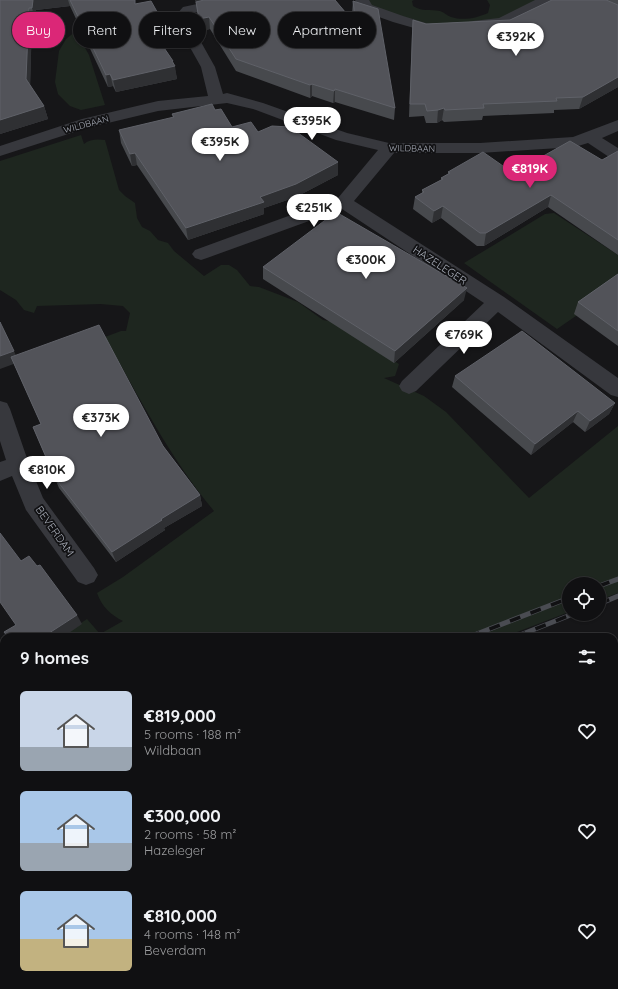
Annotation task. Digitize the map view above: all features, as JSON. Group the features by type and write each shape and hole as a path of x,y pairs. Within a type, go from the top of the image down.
{"street":[{"path":"216,98 208,67 186,26 184,14 188,10 236,0"},
{"path":"362,0 367,8 428,28 502,22 545,0"},
{"name":"WILDBAAN","path":"0,151 82,124 158,106 216,98 227,98 258,106 342,138 389,148 480,148 575,142 590,138 618,125"},
{"path":"590,138 618,155"},
{"path":"201,254 344,202 389,148"},
{"name":"HAZELEGER","path":"344,202 497,302 618,389"},
{"path":"409,386 497,302"},
{"name":"BEVERDAM","path":"0,409 9,468 86,575"}],"shaded area":[{"path":"365,0 414,0 412,1 413,6 416,8 440,11 451,17 465,19 475,18 488,13 490,5 487,0 543,0 501,21 426,25 368,5"},
{"path":"73,33 73,48 85,48 89,55 105,105 81,110 70,106 58,94 55,82 59,51 61,48 65,48 66,39"},
{"path":"81,135 84,144 94,140 105,140 119,190 135,203 137,218 142,227 150,231 158,240 168,243 174,251 204,276 221,265 229,265 237,270 250,286 259,287 298,302 323,320 334,322 372,348 399,364 395,376 384,378 424,396 446,412 529,498 618,426 618,593 606,597 606,577 562,577 562,615 514,633 102,633 123,621 107,610 97,593 123,577 214,511 183,470 169,448 105,337 121,331 126,331 130,313 123,306 101,304 37,306 34,313 24,310 16,300 0,290 0,161"},
{"path":"554,213 618,255 618,287 557,329 464,263 545,214"},
{"path":"87,619 99,633 66,633"}],"building":[{"path":"0,0 33,0 32,8 29,8 29,12 12,12 12,48 27,48 26,79 44,106 0,120"},
{"path":"70,0 135,0 135,4 151,1 157,12 139,12 139,48 164,48 175,66 113,80 110,74 106,75 93,48 131,48 131,12 76,12"},
{"path":"204,0 335,0 345,12 278,12 278,48 376,48 376,12 354,12 353,1 378,9 395,108 335,89 334,91 312,84 310,85 236,59 229,48 270,48 270,12 214,12 214,25 209,17 206,18 206,12 198,12 196,2"},
{"path":"552,0 606,0 618,5 618,77 583,97 556,98 557,101 483,104 484,108 445,110 444,108 427,111 425,104 410,104 413,20 426,24 510,20"},
{"path":"212,104 215,110 221,109 232,127 251,122 258,132 272,126 290,127 338,162 296,184 260,197 264,202 186,228 135,153 130,154 119,130 174,117 172,114"},
{"path":"570,141 602,160 618,151 618,240 551,195 486,233 480,233 443,206 434,211 415,197 424,192 422,190 443,179 441,178 450,173 448,172 483,152 513,173"},
{"path":"336,212 467,288 395,351 263,267"},
{"path":"618,274 618,331 578,302"},
{"path":"0,322 14,351 0,356"},
{"path":"99,325 163,446 200,495 112,552 55,478 33,427 41,424 11,357"},
{"path":"522,331 615,403 590,421 578,411 535,444 455,376"},
{"path":"0,533 21,561 29,556 37,566 40,565 77,615 49,633 5,633 4,632 16,625 0,602"}],"railway":[{"path":"606,583 618,579"},
{"path":"606,601 618,596"},
{"path":"479,633 562,601"},
{"path":"525,633 562,618"}]}
